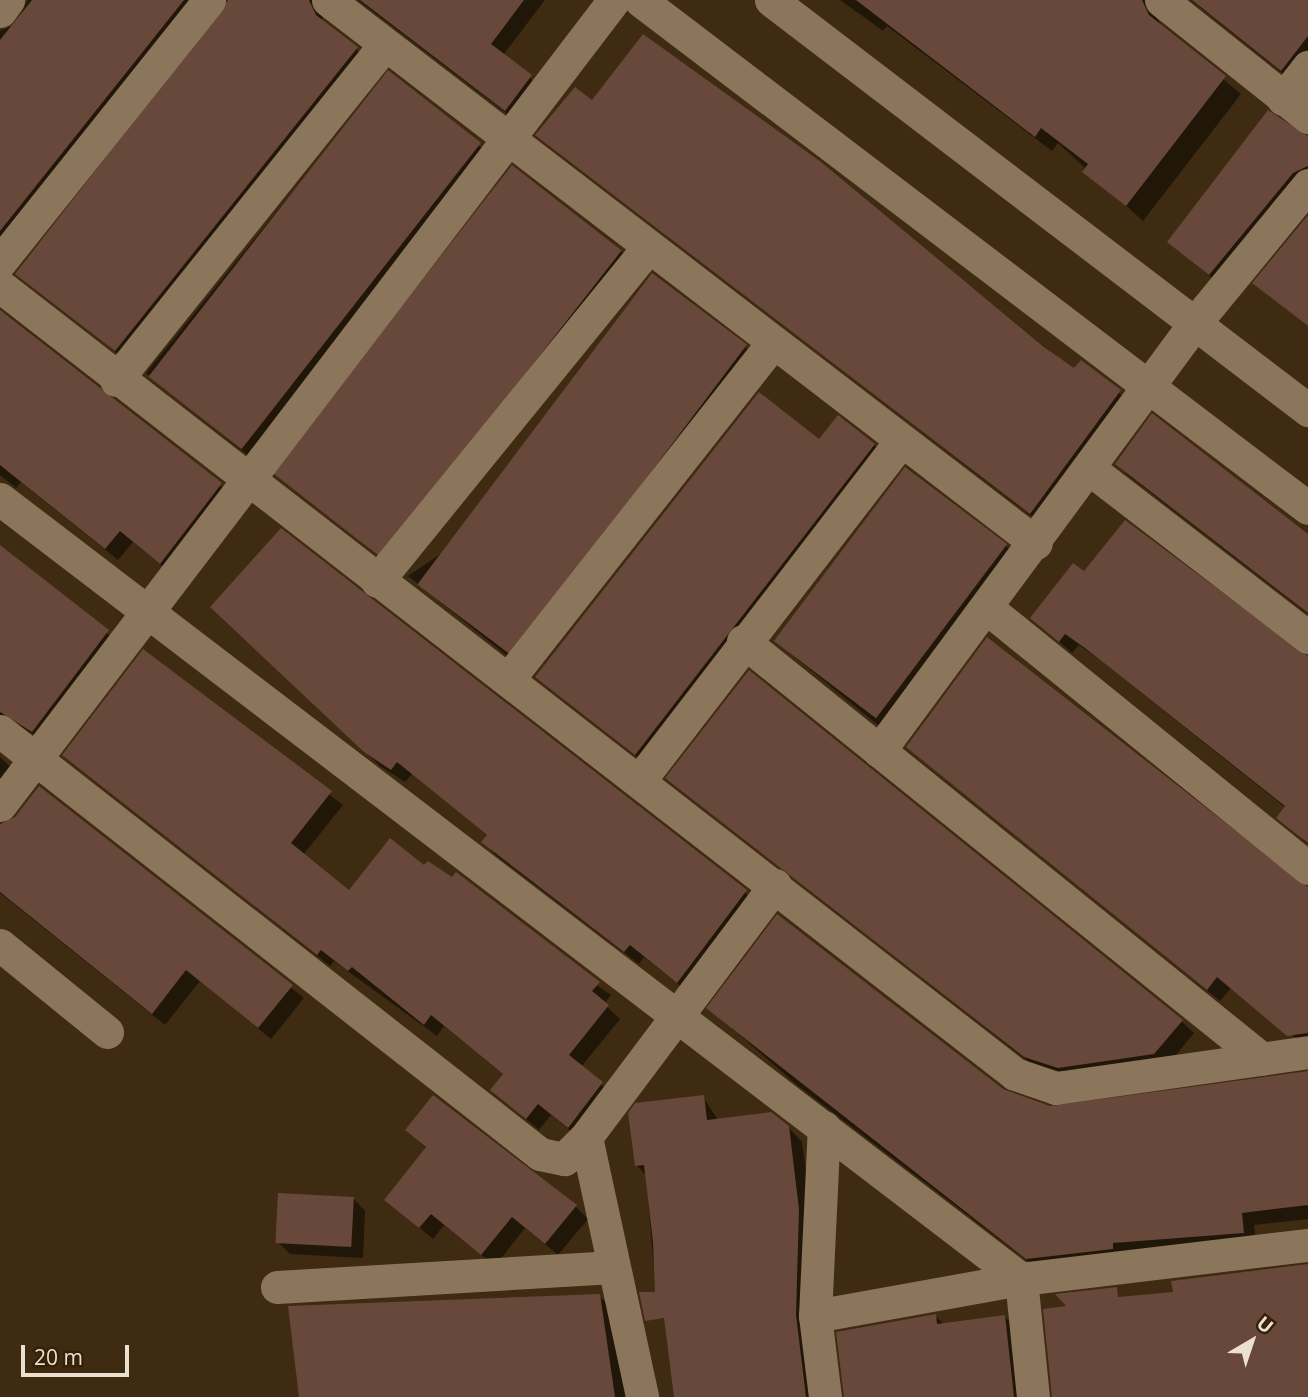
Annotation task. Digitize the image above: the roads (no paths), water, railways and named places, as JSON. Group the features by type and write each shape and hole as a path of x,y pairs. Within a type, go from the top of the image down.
{"street":[{"path":"0,11 8,0"},
{"path":"0,262 209,0"},
{"path":"328,0 507,142 1036,543"},
{"path":"0,805 614,0"},
{"path":"771,0 1192,327 1308,411"},
{"path":"1161,0 1295,108 1308,67"},
{"path":"652,3 1158,377 1308,508"},
{"path":"117,380 384,45"},
{"path":"880,751 1091,470 1192,327 1308,185"},
{"path":"377,581 647,249"},
{"path":"0,286 377,581 509,678 639,781 1035,1084 1056,1088 1308,1052"},
{"path":"509,678 772,344"},
{"path":"639,781 743,641 901,441"},
{"path":"1091,470 1308,637"},
{"path":"0,499 147,614 1021,1279 1033,1397"},
{"path":"987,608 1308,867"},
{"path":"743,641 1262,1059"},
{"path":"0,731 540,1154 564,1159 586,1137 675,1014 775,885"},
{"path":"0,945 107,1032"},
{"path":"824,1127 815,1316 825,1397"},
{"path":"586,1137 642,1397"},
{"path":"815,1316 1021,1279 1308,1245"},
{"path":"277,1287 613,1267"}]}
